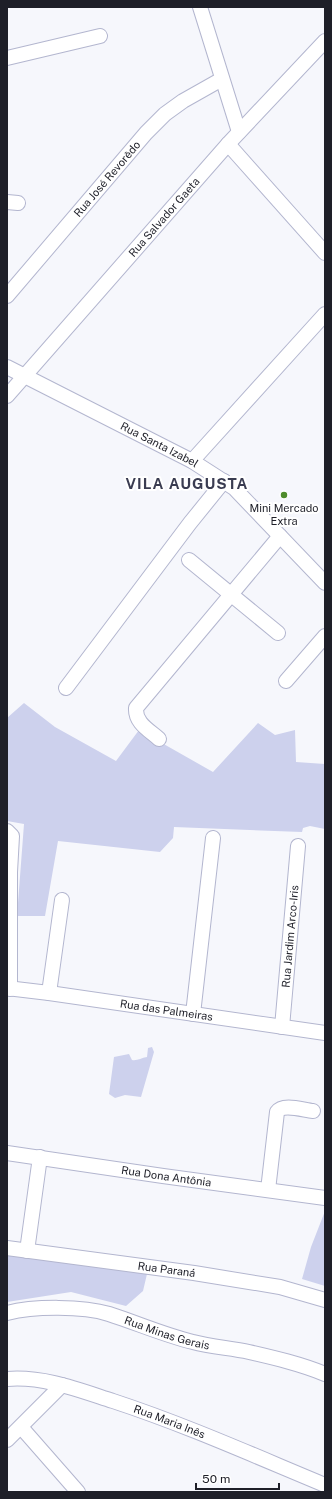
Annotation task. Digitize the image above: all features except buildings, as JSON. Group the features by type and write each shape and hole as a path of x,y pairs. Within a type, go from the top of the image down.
{"street":[{"path":"200,7 239,132"},
{"path":"7,58 100,36"},
{"name":"Rua Salvador Gaeta","path":"7,396 228,144 325,41"},
{"name":"Rua José Revorêdo","path":"7,296 146,133 164,114 183,101 222,80"},
{"path":"228,144 325,252"},
{"path":"192,461 325,314"},
{"name":"Rua Santa Izabel","path":"7,367 192,461 224,481 234,488 324,581"},
{"path":"66,688 190,523 224,481"},
{"path":"159,738 138,720 136,708 280,536"},
{"path":"189,560 278,633"},
{"path":"286,680 325,636"},
{"path":"7,830 12,836 8,872 9,988"},
{"path":"193,1014 213,838"},
{"name":"Rua Jardim Arco-Iris","path":"282,1027 298,846"},
{"path":"49,993 62,900"},
{"name":"Rua das Palmeiras","path":"9,988 325,1033"},
{"path":"268,1190 277,1112 281,1108 313,1111"},
{"name":"Rua Dona Antônia","path":"7,1152 163,1176 325,1198"},
{"path":"27,1251 40,1157"},
{"name":"Rua Paraná","path":"7,1248 187,1272 272,1286 325,1300"},
{"name":"Rua Minas Gerais","path":"7,1312 40,1309 92,1310 194,1343 249,1352 308,1367 325,1374"},
{"name":"Rua Maria Inês","path":"7,1379 40,1381 62,1385 161,1417 319,1487"},
{"path":"7,1440 62,1385"},
{"path":"21,1427 78,1492"}],"shaded area":[{"path":"24,703 55,727 116,761 139,730 213,772 258,723 275,735 295,730 296,762 325,764 325,829 310,826 303,828 302,832 174,827 173,838 160,852 58,841 45,916 17,916 24,824 7,821 7,718"},
{"path":"152,1047 154,1052 141,1097 125,1095 115,1098 109,1094 114,1057 129,1054 132,1060 137,1060 147,1057 148,1048"},
{"path":"325,1211 325,1286 302,1279 311,1247"},
{"path":"7,1254 147,1274 143,1291 126,1306 71,1292 7,1302"}],"place":[{"name":"Mini Mercado Extra","path":"284,495"}],"district":[{"name":"VILA AUGUSTA","path":"187,484"}]}
